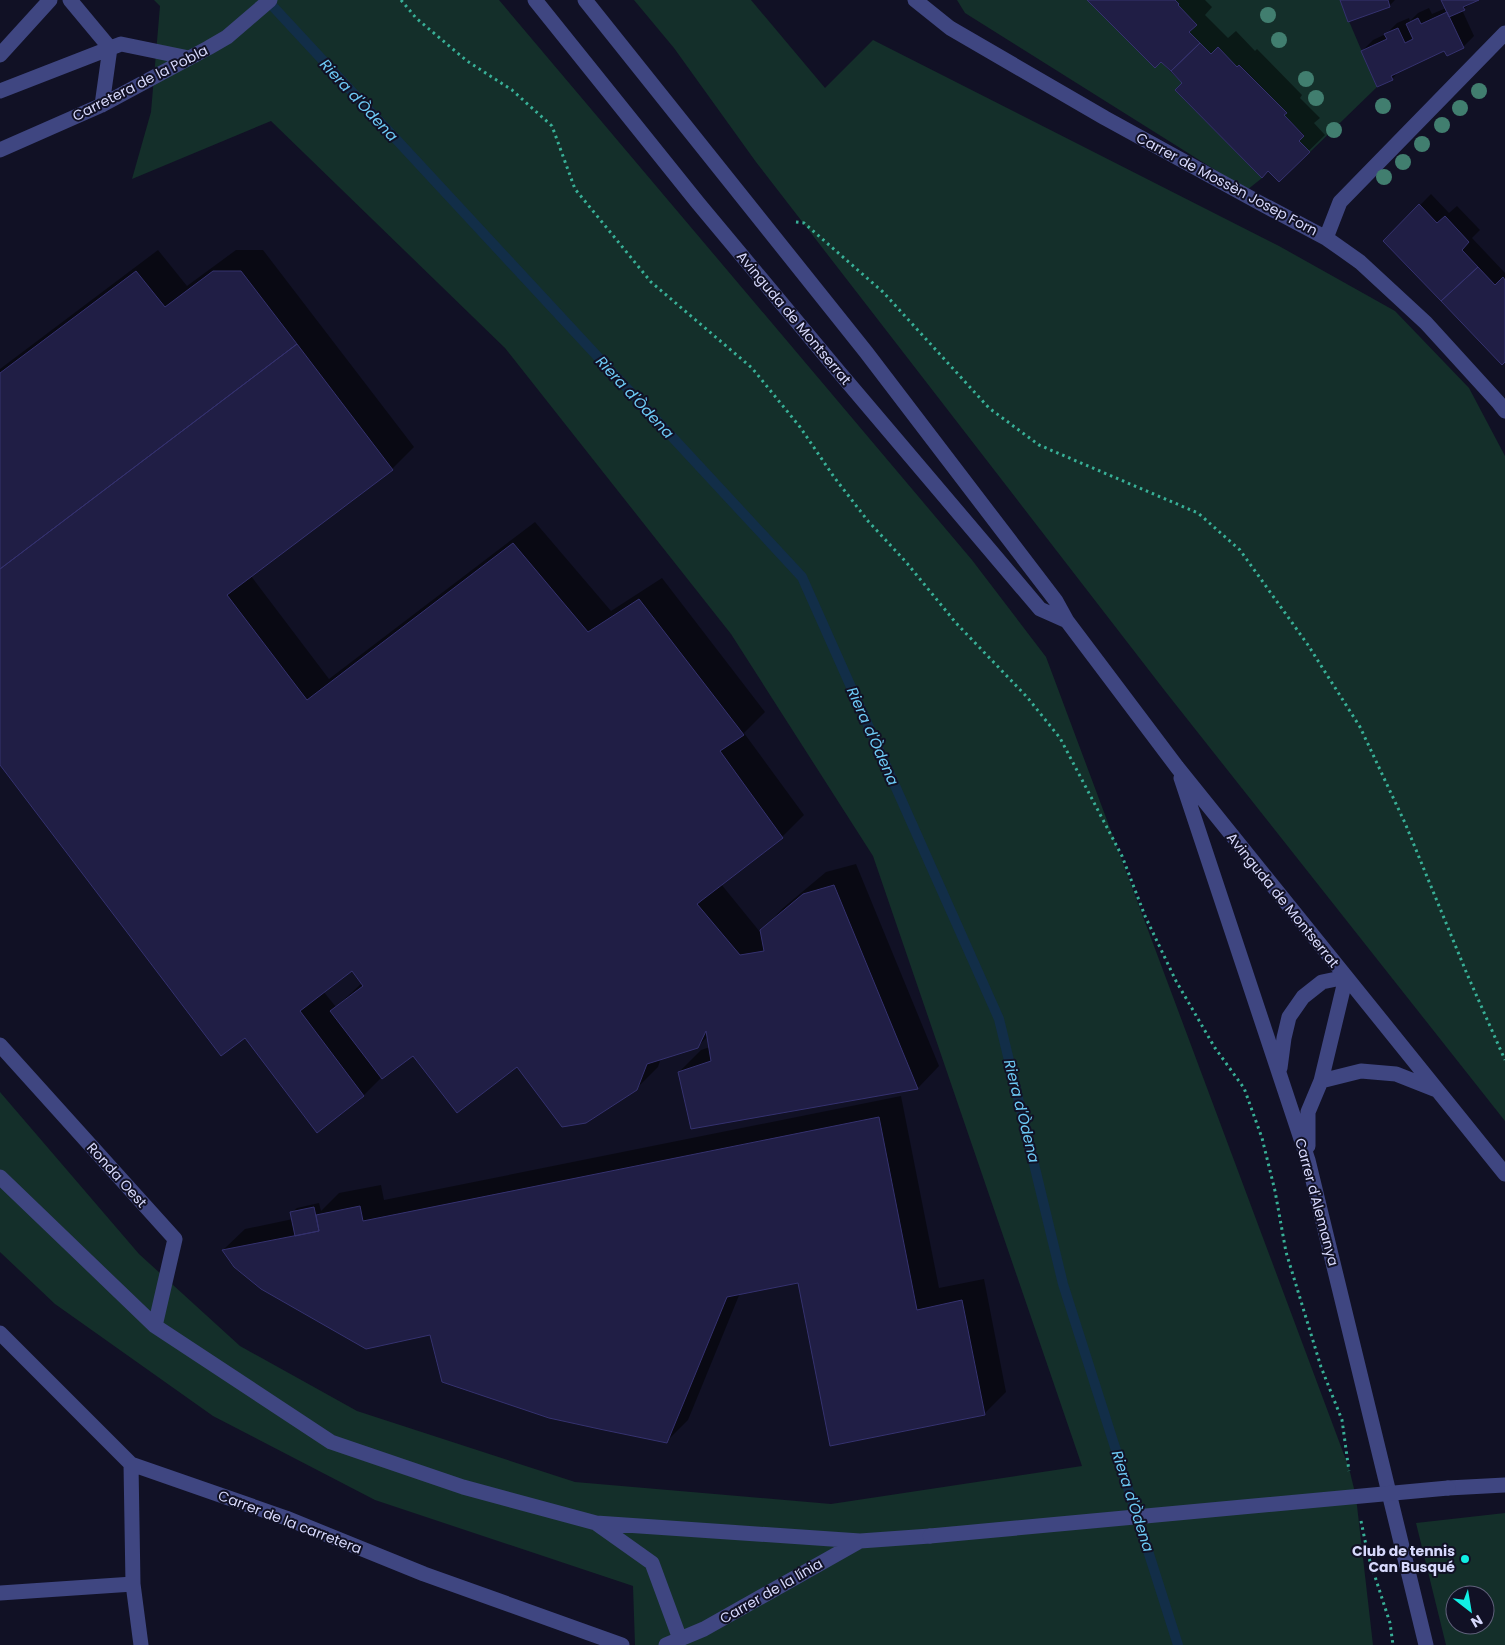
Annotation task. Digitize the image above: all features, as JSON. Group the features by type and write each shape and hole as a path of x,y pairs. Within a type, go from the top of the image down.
{"street":[{"path":"0,55 50,0"},
{"path":"70,0 110,48 102,105"},
{"name":"Carretera de la Pobla","path":"0,150 102,105 227,37 270,0"},
{"name":"Avinguda de Montserrat","path":"536,0 704,210 1040,609 1067,621"},
{"name":"Avinguda de Montserrat","path":"585,0 884,375 1056,601 1067,621 1177,767 1505,1174"},
{"name":"Carrer de Mossèn Josep Forn","path":"915,0 950,28 1105,118 1326,238 1360,262 1426,323 1505,411"},
{"path":"1326,238 1340,202 1505,32"},
{"path":"0,92 121,44 189,58"},
{"name":"Carrer d'Alemanya","path":"1177,767 1308,1160 1426,1645"},
{"path":"1279,1073 1289,1017 1304,997 1322,982 1346,977 1321,1081 1308,1112 1308,1160"},
{"name":"Ronda Oest","path":"0,1045 175,1239 155,1326"},
{"path":"1321,1081 1361,1071 1396,1074 1436,1090"},
{"path":"0,1177 155,1326 331,1442 463,1487 596,1523 860,1541 1504,1484"},
{"name":"Carrer de la carretera","path":"0,1333 131,1464 286,1518 424,1574 622,1645"},
{"path":"131,1464 133,1584 141,1645"},
{"path":"596,1523 652,1563 680,1639"},
{"name":"Carrer de la línia","path":"666,1645 704,1629 860,1541"},
{"path":"0,1593 133,1584"}],"path":[{"path":"401,0 416,18 467,62 512,90 552,126 575,189 651,282 752,368 800,427 834,477 868,520 963,630 1027,696 1060,738 1122,856 1145,916 1176,980 1215,1048 1244,1088 1262,1138 1275,1192 1286,1252 1321,1367 1342,1420 1351,1478"},
{"path":"756,214 804,223 883,292 989,408 1039,445 1198,513 1240,550 1308,645 1360,727 1405,823 1467,974 1505,1060"},
{"path":"1360,1517 1368,1555 1390,1623 1393,1645"}],"green space":[{"path":"154,0 499,0 972,560 1046,657 1349,1468 1356,1497 1373,1645 635,1645 633,1586 375,1500 213,1416 55,1304 0,1252 0,1092 139,1254 240,1346 357,1411 575,1482 831,1504 1082,1466 873,856 731,634 505,348 271,121 132,179 151,112 160,6"},
{"path":"634,0 751,0 825,88 873,40 1279,246 1395,311 1469,388 1505,456 1505,1121 1165,691 756,162 674,48"},
{"path":"957,0 1087,0 1155,68 1161,62 1182,83 1175,90 1262,178 1247,190 965,13"},
{"path":"1175,0 1340,0 1377,87 1310,152 1299,141 1304,135 1284,115 1286,112 1240,65 1237,67 1218,47 1211,54 1189,32 1197,25"},
{"name":"Club de tennis Can Busqué","path":"1505,1513 1505,1645 1446,1645 1416,1523"}],"building":[{"path":"1087,0 1175,0 1197,25 1189,32 1200,43 1171,71 1161,62 1155,68"},
{"path":"1340,0 1388,0 1390,7 1348,22"},
{"path":"1441,0 1479,0 1463,7 1465,10 1449,17"},
{"path":"1447,12 1464,48 1447,56 1444,51 1391,76 1393,80 1377,87 1361,51 1387,39 1384,34 1398,28 1405,43 1413,39 1406,24 1418,18 1421,24"},
{"path":"1200,43 1211,54 1218,47 1237,67 1239,65 1287,113 1284,115 1304,136 1299,141 1310,152 1279,182 1268,171 1262,178 1175,90 1182,83 1171,71"},
{"path":"1419,204 1437,223 1445,216 1469,242 1462,250 1478,267 1441,301 1383,241"},
{"path":"1478,267 1495,285 1503,277 1505,280 1505,362 1502,365 1441,301"},
{"path":"136,271 165,307 213,271 241,271 297,344 0,569 0,373"},
{"path":"297,344 393,470 227,595 307,700 513,543 588,632 639,599 744,735 720,751 783,838 697,904 740,955 764,951 760,930 803,894 834,885 918,1089 691,1129 678,1072 711,1061 706,1031 698,1048 647,1064 637,1090 586,1123 562,1127 517,1067 457,1113 413,1056 382,1079 330,1011 363,986 352,971 300,1011 364,1096 317,1133 245,1038 221,1056 0,765 0,569"},
{"path":"879,1117 917,1310 962,1300 985,1415 830,1446 798,1283 727,1297 667,1443 604,1430 549,1418 442,1382 430,1335 366,1349 261,1289 234,1267 222,1250 319,1231 316,1215 360,1206 363,1221"},
{"path":"314,1207 319,1231 295,1236 290,1212"}],"waterway":[{"name":"Riera d'Òdena","path":"267,0 802,577 999,1019 1063,1284 1178,1645"}],"place":[{"name":"Club de tennis Can Busqué","path":"1465,1559"}]}
